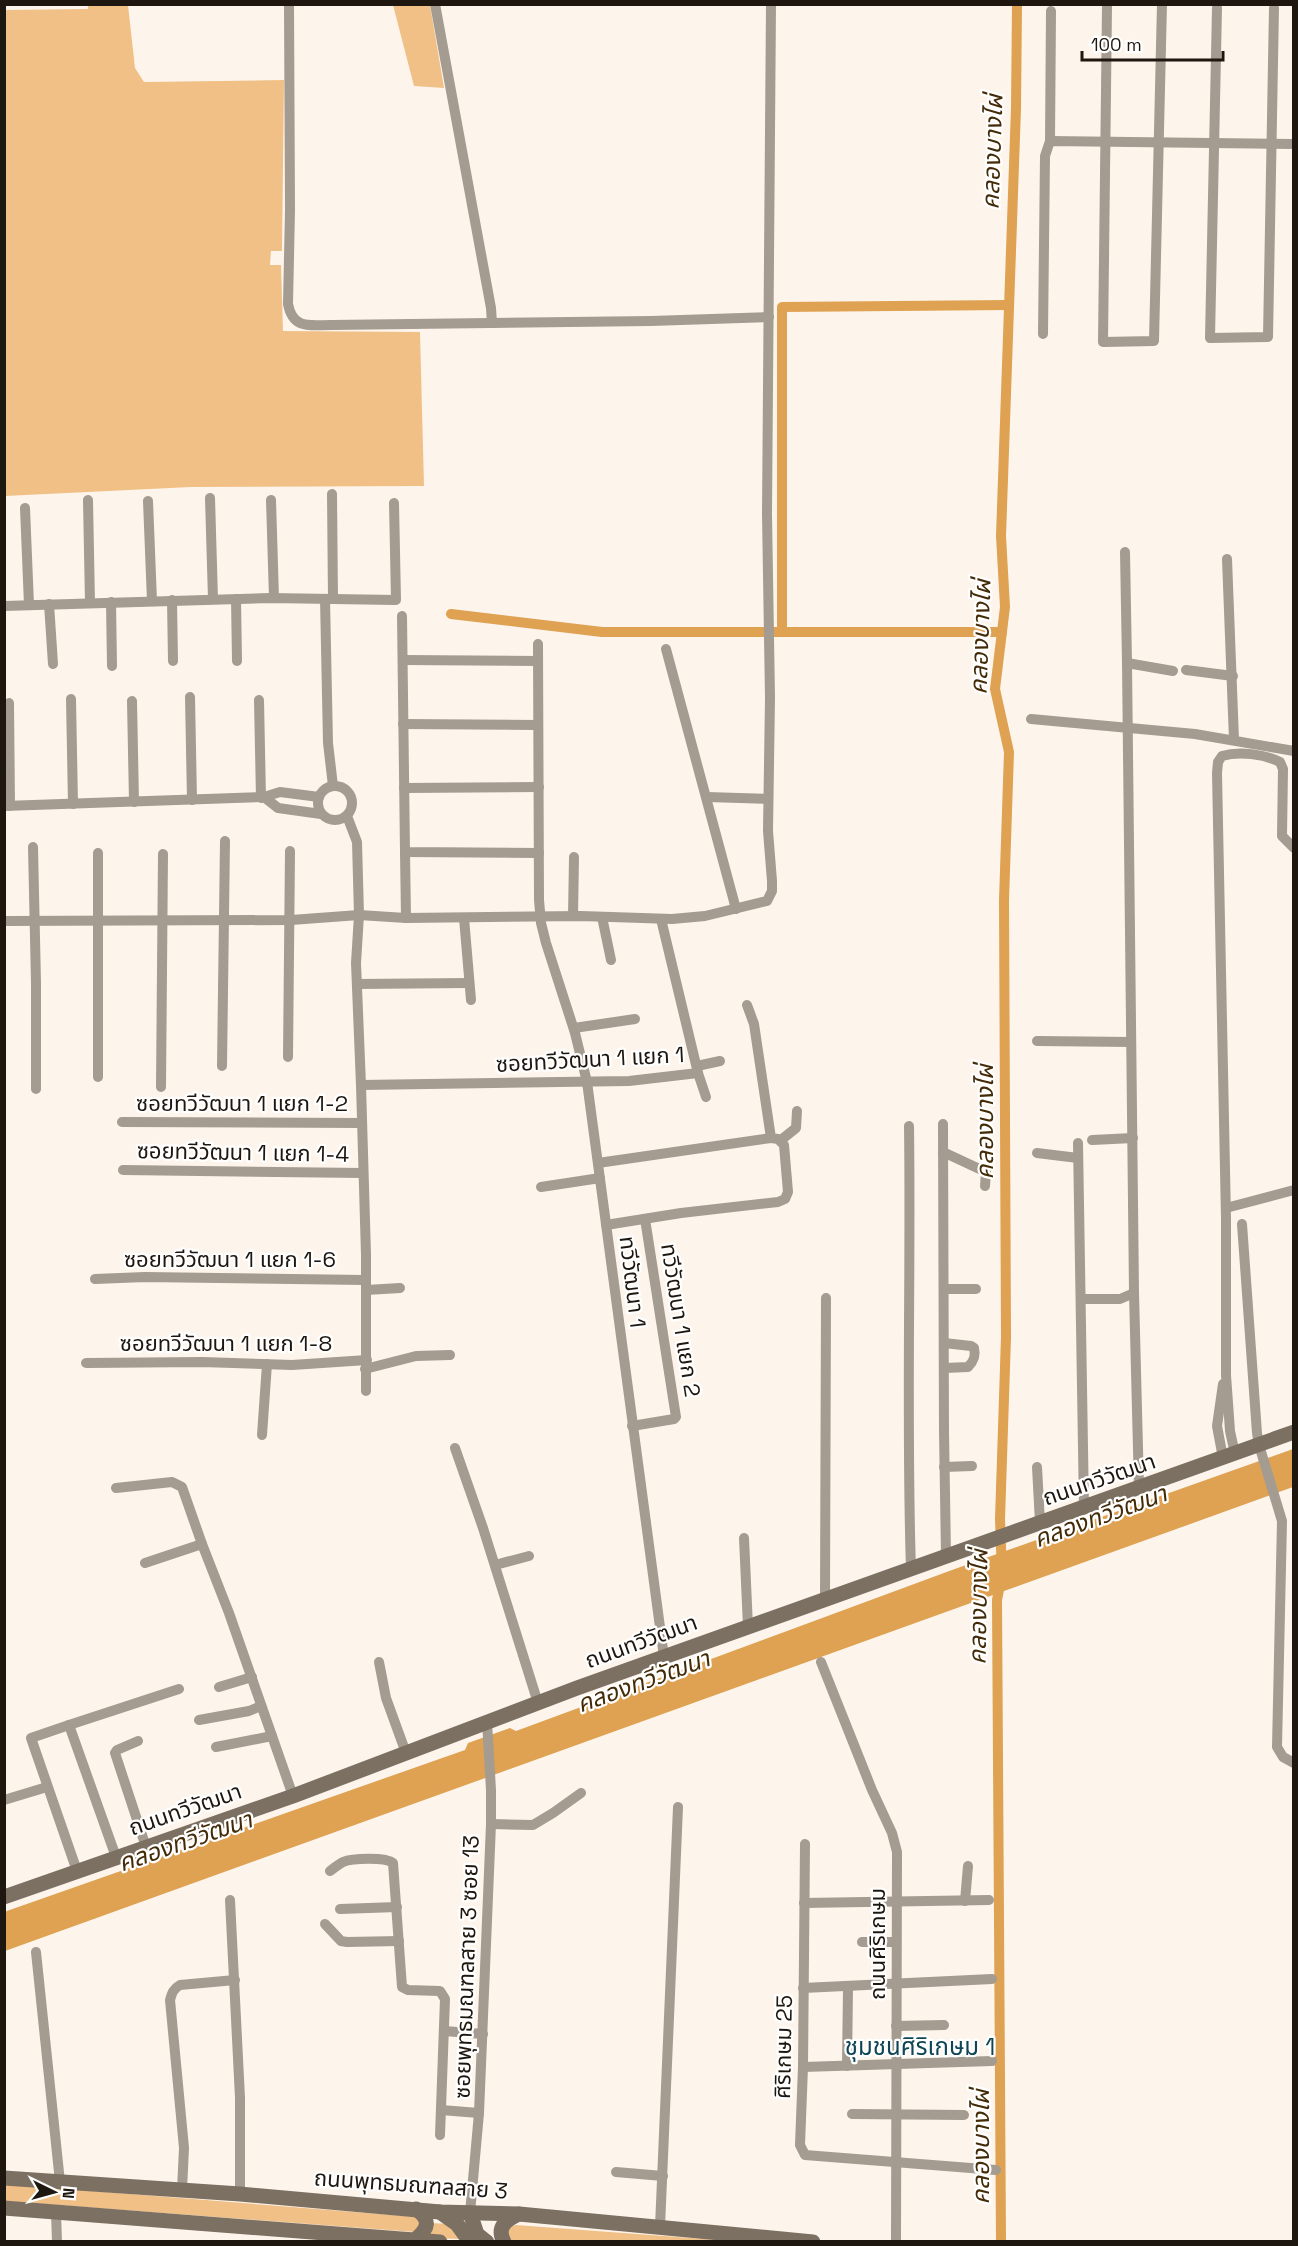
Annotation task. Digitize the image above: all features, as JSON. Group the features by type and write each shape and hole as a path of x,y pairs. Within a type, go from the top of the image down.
{"main road":[{"name":"ถนนทวีวัฒนา","path":"4,1897 293,1796 406,1753 488,1730 538,1703 1293,1432"},
{"name":"ถนนพุทธมณฑลสาย 3","path":"4,2178 240,2194 440,2212 519,2214 813,2241"},
{"path":"4,2208 440,2241"},
{"path":"415,2240 426,2227 424,2215 416,2209"},
{"path":"440,2212 457,2224 470,2241"},
{"path":"470,2213 477,2234 487,2241"},
{"path":"504,2241 500,2230 503,2223 519,2214"}],"street":[{"path":"289,4 288,304 290,317 296,322 307,325 769,317"},
{"path":"435,4 492,323"},
{"path":"4,921 291,920 359,915 406,918 602,916 661,919 705,916 767,900 771,891 768,799 770,698 767,503 771,4"},
{"path":"1107,7 1103,342 1154,341 1162,4"},
{"path":"1217,8 1210,338 1268,337 1274,8"},
{"path":"1043,334 1045,156 1050,141 1051,11"},
{"path":"1050,141 1293,144"},
{"path":"332,494 328,743 333,786"},
{"path":"210,498 213,599"},
{"path":"88,500 90,603"},
{"path":"271,500 274,598"},
{"path":"148,501 152,601"},
{"path":"4,606 274,598 396,600 394,503"},
{"path":"26,508 29,605"},
{"path":"1125,552 1134,1293 1139,1488"},
{"path":"1227,559 1234,740"},
{"path":"236,599 237,661"},
{"path":"172,600 173,662"},
{"path":"111,602 112,666"},
{"path":"50,604 53,664"},
{"path":"402,616 406,918"},
{"name":"ทวีวัฒนา 1","path":"538,644 537,724 541,924 574,1028 587,1082 664,1657"},
{"path":"666,649 736,909"},
{"path":"403,660 538,661"},
{"path":"1127,663 1173,671"},
{"path":"1186,670 1233,676"},
{"path":"190,697 192,800"},
{"path":"71,699 73,804"},
{"path":"259,700 263,798"},
{"path":"132,701 134,802"},
{"path":"9,702 7,806 263,798 280,792 319,796"},
{"path":"1031,719 1128,727 1234,740 1293,751"},
{"path":"403,724 537,724"},
{"path":"1229,1456 1218,1438 1217,1425 1220,1398 1226,1375 1226,1208 1217,773 1218,762 1222,756 1241,754 1261,756 1280,762 1283,769 1282,836 1293,848"},
{"path":"333,786 343,788 351,796 351,808 347,816 335,821 325,818 317,803 319,796 325,789 333,786"},
{"path":"404,788 539,787"},
{"path":"707,797 768,799"},
{"path":"263,798 278,808 321,814"},
{"path":"347,816 357,842 359,915 356,963 366,1285 366,1391"},
{"path":"222,1066 225,841"},
{"path":"33,847 36,1089"},
{"path":"288,1057 290,851"},
{"path":"405,852 539,853"},
{"path":"98,853 98,1077"},
{"path":"161,1087 163,854"},
{"path":"573,916 574,856"},
{"path":"602,916 611,960"},
{"path":"464,918 471,1000"},
{"name":"ซอยทวีวัฒนา 1 แยก 1","path":"361,1085 659,1079 698,1069 661,919"},
{"path":"357,984 468,983"},
{"path":"606,1225 681,1213 778,1202 784,1199 788,1192 788,1182 784,1145 776,1139 754,1024 747,1005"},
{"path":"574,1028 635,1019"},
{"path":"1037,1041 1131,1042"},
{"path":"706,1097 698,1069 720,1061"},
{"path":"598,1163 776,1139 796,1128 797,1111"},
{"name":"ซอยทวีวัฒนา 1 แยก 1-2","path":"122,1122 362,1123"},
{"path":"943,1124 946,1556"},
{"path":"909,1126 908,1475 911,1569"},
{"path":"1092,1140 1133,1138"},
{"path":"1078,1143 1084,1508"},
{"path":"944,1152 986,1172 985,1186"},
{"path":"1037,1153 1078,1158"},
{"name":"ซอยทวีวัฒนา 1 แยก 1-4","path":"123,1170 363,1173"},
{"path":"541,1186 600,1178"},
{"path":"1226,1208 1293,1190"},
{"name":"ทวีวัฒนา 1 แยก 2","path":"632,1426 663,1422 676,1417 645,1219"},
{"path":"1242,1224 1259,1445 1280,1511 1283,1549 1277,1747 1283,1757 1293,1763"},
{"name":"ซอยทวีวัฒนา 1 แยก 1-6","path":"95,1279 146,1277 400,1288"},
{"path":"944,1289 976,1289"},
{"path":"1081,1299 1120,1299 1134,1293"},
{"path":"825,1599 826,1298"},
{"path":"944,1343 970,1346 974,1348 975,1354 973,1362 968,1367 945,1368"},
{"name":"ซอยทวีวัฒนา 1 แยก 1-8","path":"86,1363 350,1363 366,1365 416,1356 450,1355"},
{"path":"262,1435 267,1364"},
{"path":"455,1448 495,1565 538,1703"},
{"path":"944,1467 972,1467"},
{"path":"1037,1467 1040,1524"},
{"path":"116,1488 177,1483 182,1487 293,1796"},
{"path":"744,1538 748,1627"},
{"path":"145,1563 202,1544"},
{"path":"495,1565 529,1556"},
{"path":"379,1662 386,1698 406,1753"},
{"name":"ถนนศิริเกษม","path":"821,1662 895,1841 898,2162 896,2241"},
{"path":"219,1687 252,1677"},
{"path":"77,1871 31,1738 179,1689"},
{"path":"199,1720 261,1706"},
{"path":"69,1725 116,1857"},
{"name":"ซอยพุทธมณฑลสาย 3 ซอย 13","path":"470,2213 480,2113 491,1824 488,1730"},
{"path":"216,1747 272,1736"},
{"path":"138,1741 117,1749 115,1753 146,1847"},
{"path":"4,1800 47,1787"},
{"path":"491,1824 533,1825 581,1793"},
{"path":"660,2227 678,1807"},
{"name":"ศิริเกษม 25","path":"805,1844 800,2145 802,2153 898,2162"},
{"path":"330,1871 343,1862 349,1861 390,1860 394,1869 402,1987 408,1990 440,1991 443,1994 440,2135"},
{"path":"965,1900 968,1866"},
{"path":"230,1900 240,2098 240,2194"},
{"path":"804,1903 989,1900"},
{"path":"340,1909 397,1907"},
{"path":"326,1924 340,1941 399,1941"},
{"path":"862,1942 896,1941"},
{"path":"36,1952 60,2182"},
{"path":"803,1988 992,1979"},
{"path":"182,2190 184,2148 171,1993 180,1985 235,1980"},
{"path":"847,2066 848,1987"},
{"path":"896,2026 944,2025"},
{"path":"444,2031 483,2034"},
{"path":"803,2067 992,2061"},
{"path":"441,2110 480,2113"},
{"path":"852,2114 964,2115"},
{"path":"898,2162 996,2170"},
{"path":"616,2172 663,2176"},
{"path":"56,2212 57,2241"}],"shaded area":[{"path":"88,5 128,5 135,68 144,82 284,80 282,251 271,251 270,265 281,265 283,331 420,332 424,486 191,487 5,496 5,10 88,9"},
{"path":"393,5 430,5 444,88 414,86"},
{"path":"1293,1449 1293,1487 5,1951 4,1912 465,1750 468,1743 510,1728 516,1731 952,1570"},
{"path":"4,2184 418,2217 421,2223 415,2232 5,2201"},
{"path":"430,2223 451,2224 461,2239 425,2238"},
{"path":"516,2225 731,2241 510,2240 505,2231"}],"waterway":[{"name":"คลองบางไผ่","path":"1001,2242 997,1600 1002,1574 1000,1519 1006,1337 1004,900 1009,752 995,689 1005,607 1001,536 1016,108 1017,4"},
{"path":"782,632 782,307 1009,305"},
{"path":"451,614 602,632 1002,632"}],"district":[{"name":"ชุมชนศิริเกษม 1","path":"920,2046"}],"water label":[{"name":"คลองทวีวัฒนา","path":"1100,1516"},
{"name":"คลองทวีวัฒนา","path":"643,1681"},
{"name":"คลองทวีวัฒนา","path":"185,1841"}]}
